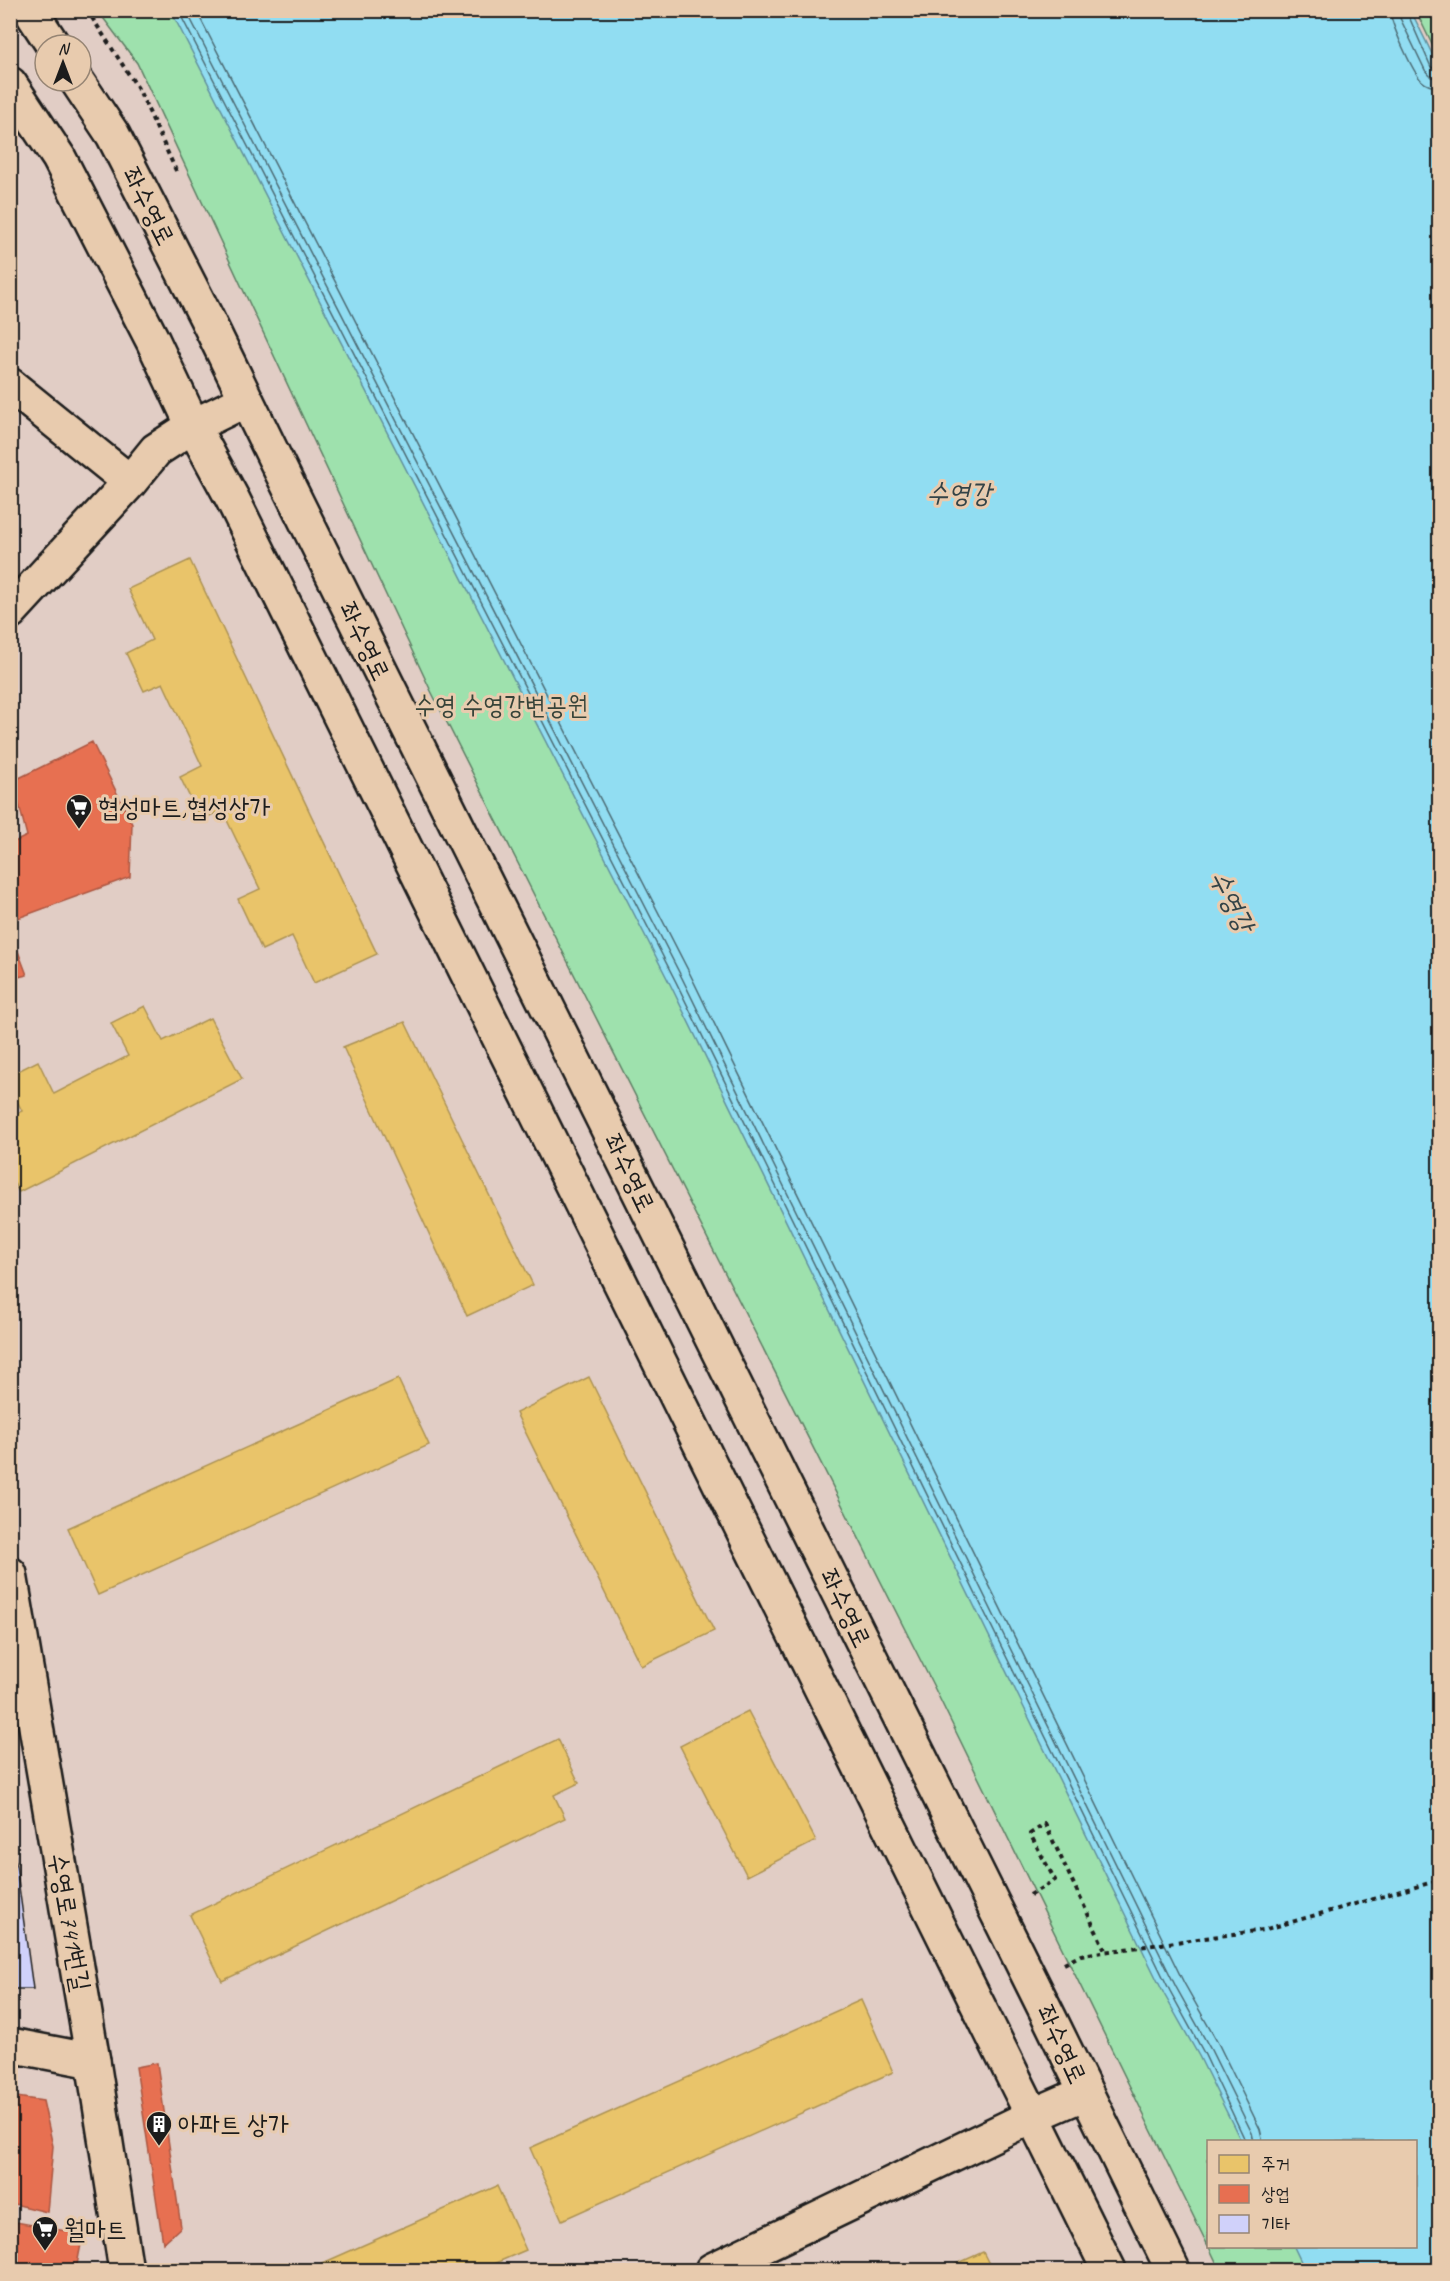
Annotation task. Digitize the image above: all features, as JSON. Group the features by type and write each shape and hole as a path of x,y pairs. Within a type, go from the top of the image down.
{"main road":[{"path":"30,10 45,33"},
{"path":"10,84 59,158 153,341 193,426 232,498 1109,2271"},
{"name":"좌수영로","path":"85,93 113,135 206,317 1045,2008 1173,2271"},
{"path":"10,385 130,482"},
{"path":"10,612 130,482 156,450 193,426 246,400"},
{"name":"수영로741번길","path":"10,1574 93,2061 126,2271"},
{"path":"10,2045 93,2061"},
{"path":"712,2271 1032,2116 1085,2093"}],"path":[{"path":"1028,1896 1055,1880 1030,1834 1045,1824 1106,1952"},
{"path":"1063,1965 1081,1955 1263,1930 1440,1880"}],"green space":[{"name":"수영 수영강변공원","path":"98,11 216,11 1280,2140 1207,2140 1207,2244 932,1683 430,689 137,63"},
{"path":"1416,11 1439,11 1439,59"},
{"path":"1209,2248 1332,2248 1343,2270 1220,2270"}],"water":[{"name":"수영강","path":"171,11 1411,11 1440,70 1439,2270 1305,2270 1294,2248 1417,2248 1417,2140 1241,2140 1199,2056 1164,1994 670,984"}],"building: 주거":[{"path":"190,560 377,954 314,983 292,936 262,950 238,899 260,889 222,810 201,820 180,777 202,766 163,683 144,691 126,653 152,640 128,589"},
{"path":"145,1006 163,1041 210,1018 242,1079 19,1192 10,1176 10,1117 22,1111 10,1087 10,1075 38,1061 54,1094 128,1056 111,1023"},
{"path":"405,1022 533,1285 467,1316 343,1047"},
{"path":"589,1377 714,1631 641,1666 516,1413"},
{"path":"398,1379 429,1445 98,1595 68,1528"},
{"path":"748,1711 816,1841 747,1876 680,1746"},
{"path":"558,1739 579,1783 554,1795 565,1818 222,1981 190,1915"},
{"path":"861,2000 893,2072 562,2220 530,2148"},
{"path":"497,2186 526,2250 479,2270 307,2270"},
{"path":"983,2252 992,2270 943,2270"}],"building: 상업":[{"name":"협성마트,협성상가","path":"92,742 132,824 130,877 10,921 10,844 27,836 13,781"},
{"path":"10,930 27,975 10,979"},
{"name":"아파트 상가","path":"157,2063 181,2227 163,2243 136,2067"},
{"path":"10,2096 43,2101 53,2146 47,2212 10,2203"},
{"name":"월마트","path":"10,2221 83,2234 76,2270 10,2270"}],"building: 기타":[{"path":"10,1821 33,1989 10,1989"}],"place":[{"name":"협성마트,협성상가","path":"79,830"},
{"name":"아파트 상가","path":"159,2147"},
{"name":"월마트","path":"45,2252"}]}
